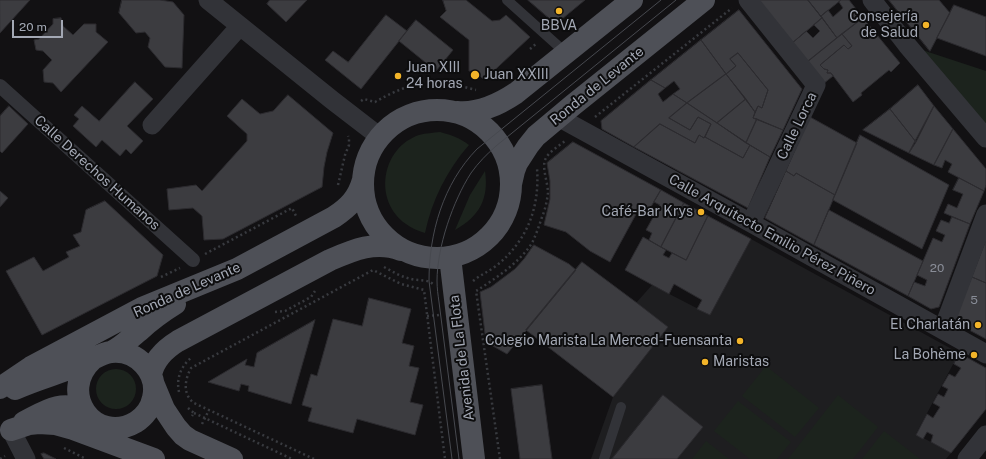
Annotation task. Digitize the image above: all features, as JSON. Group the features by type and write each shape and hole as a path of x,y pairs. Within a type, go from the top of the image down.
{"main road":[{"path":"401,250 385,238 373,222 366,207 363,191 364,170 369,154 380,137 393,124 410,115 429,110 471,113 496,105 506,100 632,0"},
{"name":"Ronda de Levante","path":"401,250 421,257 450,257 468,251 485,240 493,232 504,214 508,205 513,175 517,163 536,136 704,0"},
{"path":"455,112 472,119 490,132 503,151 508,165 511,188"},
{"name":"Ronda de Levante","path":"0,388 32,367 142,308 237,269 320,225 342,212 355,199 363,180"},
{"path":"232,459 190,440 183,435 164,409 152,380 148,368 138,358 125,352 102,355 88,364 81,374 78,386 79,399 92,417 113,428 127,426 139,420 151,405 154,392 152,380 153,366 158,357 178,340 330,260 369,246 377,245 394,247 401,250"},
{"name":"Avenida de La Flota","path":"450,257 474,459"},
{"path":"0,395 68,370 116,350 168,308 237,269"},
{"path":"5,432 49,409 54,407 69,406 78,408 131,446 157,459"},
{"path":"5,432 29,424 55,424 73,429 154,459"}],"street":[{"path":"208,0 380,137"},
{"name":"Calle Lorca","path":"748,0 816,85 751,223"},
{"path":"872,0 907,45 986,138"},
{"path":"152,125 240,26"},
{"name":"Calle Derechos Humanos","path":"0,86 193,260"},
{"name":"Calle Arquitecto Emilio Pérez Piñero","path":"558,118 751,223 986,354"},
{"path":"943,329 986,214"},
{"path":"5,432 26,459"},
{"path":"967,459 986,435"}],"lane":[{"path":"507,0 566,53"},
{"path":"604,459 622,407"}],"path":[{"path":"358,103 364,99 375,102 384,96 403,88 439,82 483,91"},
{"path":"381,265 411,279 429,281 438,288 445,297 467,293 470,284 474,280 509,255 522,238 532,218 536,205 538,181 537,167"},
{"path":"314,459 194,403 187,396 187,375 191,368 374,270 400,284 424,290 445,459"},
{"path":"269,315 284,311 311,297 316,290"},
{"path":"479,312 500,459"},
{"path":"181,398 178,383 180,373 187,361 196,354"},
{"path":"186,405 194,413 292,459"},
{"path":"183,435 194,413"},
{"path":"61,447 86,459"}],"shaded area":[{"path":"907,45 986,71 986,138"},
{"path":"440,132 462,140 469,145 447,175 441,186 425,233 408,225 396,214 389,202 386,189 386,176 389,163 396,151 406,142 419,135"},
{"path":"485,171 486,190 481,205 471,219 455,230 470,195"},
{"name":"Colegio Marista La Merced-Fuensanta","path":"751,239 959,353 916,434 951,453 946,459 591,459 613,397 526,330 582,262 636,303 652,285 710,315"},
{"path":"766,366 819,408 795,437 742,396"},
{"path":"120,369 127,372 133,378 136,389 135,397 127,406 120,409 112,409 105,406 97,397 96,385 99,378 108,370"},
{"path":"838,395 878,427 853,459 788,459"},
{"path":"738,401 791,442 777,459 750,459 714,431"},
{"path":"884,431 920,459 862,459"},
{"path":"706,441 729,459 692,459"}],"building":[{"path":"0,0 30,0 0,33"},
{"path":"122,0 160,0 173,2 184,15 182,68 165,67 148,47 150,38 145,32 136,33 119,13"},
{"path":"270,0 307,0 286,22 267,4"},
{"path":"443,0 466,0 492,21 500,20 506,15 530,37 484,80 475,71 469,71 469,40 440,17 446,11"},
{"path":"528,0 585,0 556,24"},
{"path":"756,0 808,0 822,18 791,44"},
{"path":"808,0 841,0 821,16"},
{"path":"841,0 849,0 863,18 837,38 821,16 828,10 833,17 843,8 839,2"},
{"name":"Consejería de Salud","path":"889,0 939,0 950,13 930,51"},
{"path":"954,5 986,17 986,56 937,38"},
{"path":"739,10 802,89 783,130 753,118 758,106 762,108 768,90 738,53 730,59 736,66 726,74 701,40"},
{"path":"386,15 407,31 361,89 325,60 333,51 348,62"},
{"path":"61,18 63,26 73,35 84,24 96,24 96,32 108,42 61,92 53,83 44,82 43,70 52,60 43,51 36,50 34,40 39,39 53,24 53,19"},
{"path":"822,18 837,38 806,63 791,44 806,31 813,38 820,31 814,25"},
{"path":"863,18 900,63 891,72 889,70 861,93 862,95 853,102 831,73 827,73 828,70 824,69 820,65 844,45 848,49 852,46 842,34"},
{"path":"416,20 453,50 436,71 399,41"},
{"path":"842,34 852,46 848,49 844,45 820,65 824,69 828,70 827,73 831,73 833,76 823,84 806,63"},
{"path":"701,40 726,74 687,103 673,94 680,89 674,81 665,88 651,80"},
{"path":"738,53 768,90 762,108 758,106 755,112 726,74 736,66 730,59"},
{"path":"726,74 746,99 717,123 687,103"},
{"path":"651,80 665,88 658,94 663,102 673,94 687,103 669,118 690,130 698,117 711,124 704,138 699,135 695,143 660,124 634,147 602,129 601,121"},
{"path":"135,82 153,99 127,126 143,141 131,154 126,149 120,156 102,140 96,147 73,126 79,119 74,115 82,106 99,121"},
{"path":"918,85 934,106 916,142 890,109"},
{"path":"288,95 333,133 327,152 322,187 223,239 204,240 202,216 193,208 169,210 167,189 196,185 202,191 247,141 247,134 227,116 242,99 260,114 273,111"},
{"path":"746,99 755,112 753,118 757,119 746,143 717,123"},
{"path":"687,103 750,145 743,158 705,137 711,124 698,117 690,130 669,118"},
{"path":"9,106 28,124 2,153 0,151 0,116"},
{"path":"934,106 953,129 934,165 909,153"},
{"path":"890,109 916,142 909,153 863,130"},
{"path":"810,117 857,143 835,195 796,173 794,176 786,171"},
{"path":"757,119 783,130 770,157 746,143"},
{"path":"660,124 695,143 699,135 704,138 705,137 743,158 750,145 770,157 748,208 634,147"},
{"path":"953,129 986,169 986,185 984,191 948,172 952,164 945,160 942,168 934,165"},
{"path":"860,135 949,185 922,249 833,200"},
{"path":"573,142 661,190 649,210 641,205 610,262 590,251 566,232 544,225 550,199 550,181 547,163"},
{"path":"786,171 794,176 796,173 835,195 814,245 765,218"},
{"path":"959,178 984,191 970,224 944,213 948,204 957,208 963,194 953,190"},
{"path":"661,190 684,203 661,247 649,240 652,233 646,230 660,205 654,202"},
{"path":"0,191 8,198 0,207"},
{"path":"105,201 163,255 157,276 42,335 6,271 34,257 43,271 69,257 66,252 80,246 73,235 81,232 86,210"},
{"path":"684,203 708,216 686,260 661,247"},
{"path":"829,210 923,261 908,296 814,245"},
{"path":"708,216 751,239 710,315 697,309 702,300 674,284 669,294 625,270 643,237 666,250 663,255 669,258 672,253 686,260"},
{"path":"952,217 970,224 939,307 931,309 908,296 914,282 925,286 927,280 917,275 933,238 942,242 945,235 936,231 941,220 949,223"},
{"path":"986,240 986,283 972,277"},
{"path":"534,245 569,264 576,270 507,354 486,342 480,292 491,287 515,269"},
{"path":"582,262 668,327 613,397 526,330"},
{"path":"972,277 986,283 986,339 958,324 956,317"},
{"path":"369,298 411,309 402,343 414,346 409,366 419,368 410,402 423,405 415,435 357,419 353,433 308,421 312,408 302,405 311,374 317,376 333,319 362,326"},
{"path":"315,320 291,404 248,391 249,386 241,384 239,391 208,382 247,359 245,365 254,367 257,353"},
{"path":"959,353 986,368 986,409 951,453 931,442 933,435 927,432 923,439 916,435 927,414 933,418 940,407 933,403 938,394 944,397 948,389 942,386 949,374 955,377 961,368 954,364"},
{"path":"542,385 552,459 520,459 511,389"},
{"path":"663,395 703,427 677,459 612,459"},
{"path":"44,453 56,459 44,459 41,454"}],"tram line":[{"path":"452,459 429,281 435,227 447,193 465,163 477,149 661,0"},
{"path":"459,459 437,281 443,239 452,211 464,184 474,169 496,146 676,0"}],"place":[{"name":"BBVA","path":"559,11"},
{"name":"Consejería de Salud","path":"926,25"},
{"name":"Juan XXIII","path":"475,75"},
{"name":"Juan XIII 24 horas","path":"398,76"},
{"name":"Café-Bar Krys","path":"701,212"},
{"name":"El Charlatán","path":"978,325"},
{"name":"Colegio Marista La Merced-Fuensanta","path":"740,341"},
{"name":"La Bohème","path":"974,355"},
{"name":"Maristas","path":"705,362"}]}
